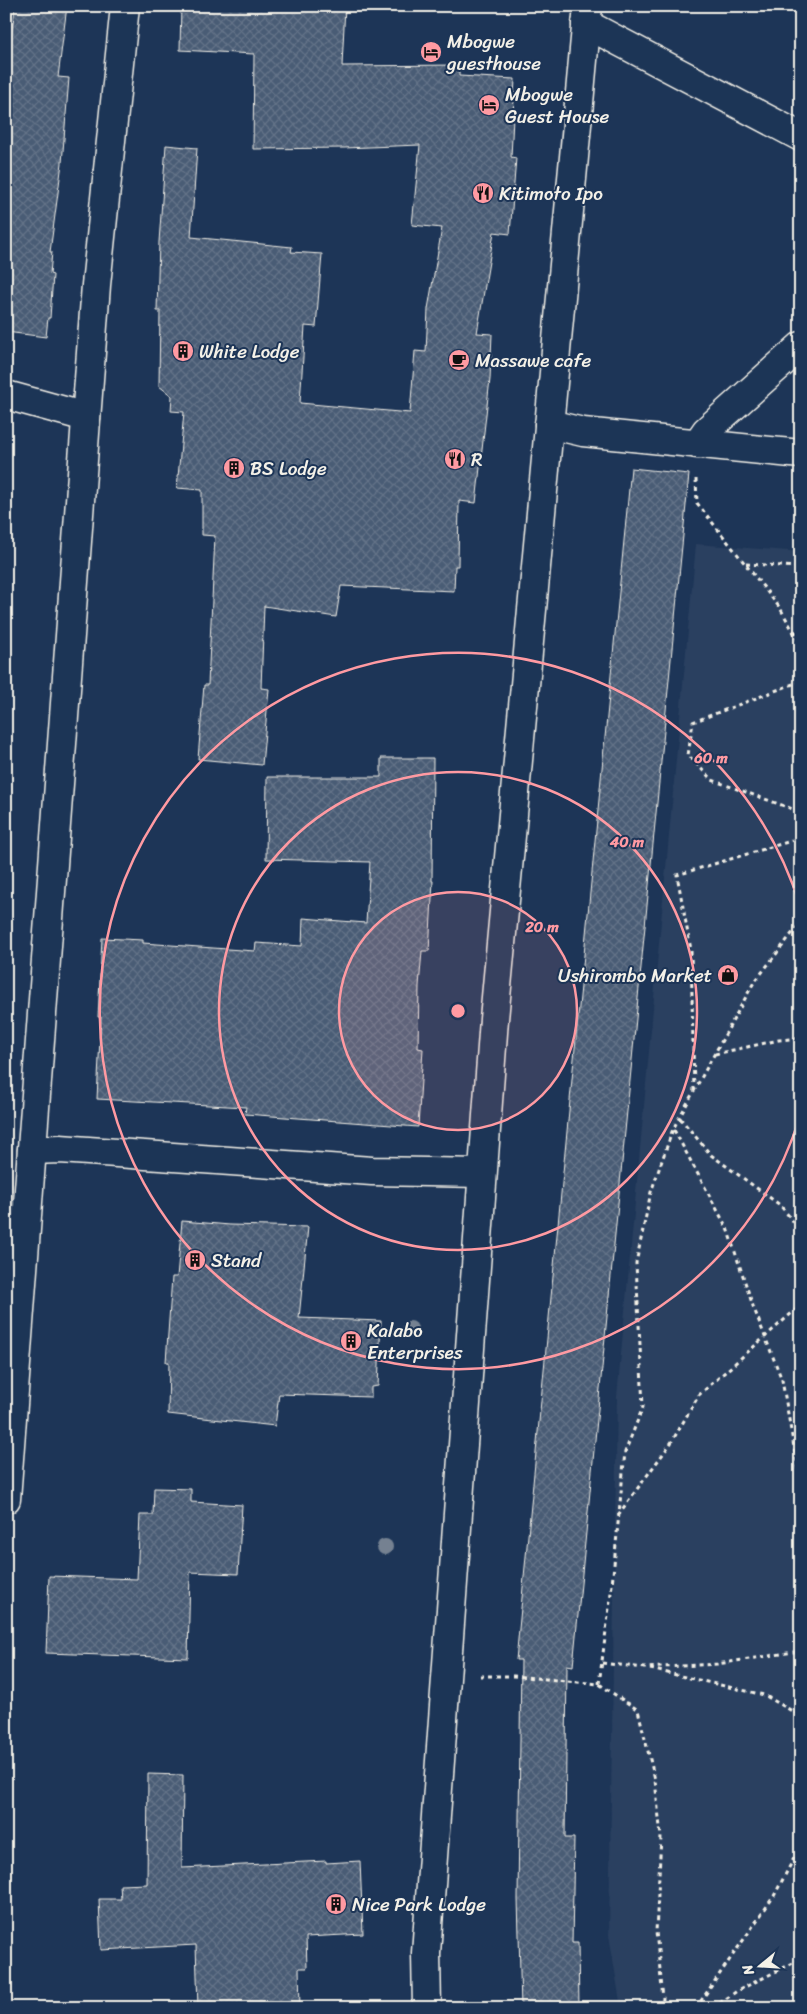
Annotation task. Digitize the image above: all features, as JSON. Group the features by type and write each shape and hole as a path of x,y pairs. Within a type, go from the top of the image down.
{"street":[{"path":"6,1499 96,285 125,6"},
{"path":"427,2008 426,1953 494,1009 587,15 801,137"},
{"path":"697,444 706,431 801,346"},
{"path":"6,395 86,417"},
{"path":"549,424 583,432 801,454"},
{"path":"32,1150 60,1150 372,1171 482,1173"}],"path":[{"path":"697,444 697,503 780,608 801,645"},
{"path":"746,564 801,567"},
{"path":"792,629 801,637"},
{"path":"801,681 693,722 688,755 712,780 801,812"},
{"path":"694,1092 692,950 677,875 801,838"},
{"path":"599,1684 612,1585 625,1452 643,1407 636,1263 651,1192 673,1129 753,984 801,922"},
{"path":"715,1054 780,1040 801,1038"},
{"path":"680,1118 711,1155 780,1205 801,1231"},
{"path":"673,1129 727,1228 753,1306 782,1380 800,1487 798,1598 801,1674"},
{"path":"618,1515 671,1443 699,1394 801,1306"},
{"path":"645,1668 717,1664 800,1651"},
{"path":"602,1662 645,1668 764,1695 801,1716"},
{"path":"446,1675 514,1676 599,1684 638,1710 656,1780 661,1837 656,1932 663,1998 662,2008"},
{"path":"696,2008 774,1896 801,1845"},
{"path":"713,2008 737,1991 801,1959"}],"shaded area":[{"name":"Ushirombo Market","path":"696,544 801,552 801,2008 621,2008 609,1935 617,1397"}],"building":[{"path":"15,6 67,6 58,77 69,78 62,163 50,252 52,252 50,274 53,275 50,318 48,318 46,337 6,332 6,77"},
{"path":"181,6 345,6 342,66 459,65 459,76 515,79 511,157 516,158 510,234 494,232 477,333 492,334 490,379 476,503 459,501 458,566 455,566 454,591 341,586 336,617 264,606 261,688 269,689 262,765 198,759 204,685 208,685 215,536 202,535 202,490 177,488 184,412 171,411 172,396 159,386 160,311 157,311 159,242 166,145 197,148 191,237 292,247 291,252 322,254 316,327 305,326 300,403 410,413 415,351 426,352 428,309 442,228 412,225 420,145 253,149 254,54 180,50"},
{"path":"631,468 689,474 573,1666 567,1665 565,1838 574,1838 572,1943 578,1943 579,2008 521,2008 518,1899 521,1660 516,1660"},
{"path":"381,758 433,758 433,881 429,951 422,951 419,986 418,1048 423,1049 418,1127 245,1114 246,1107 97,1099 101,1017 98,1017 102,938 143,940 143,943 255,951 256,943 302,946 303,918 366,923 370,862 266,859 267,777 381,777"},
{"path":"182,1221 230,1225 308,1227 299,1318 381,1321 378,1386 371,1387 371,1397 279,1394 275,1426 168,1414 169,1362 166,1362 172,1277 177,1277"},
{"path":"154,1488 191,1489 191,1502 242,1505 238,1574 190,1572 188,1658 46,1653 49,1576 137,1579 140,1515 153,1515"},
{"path":"148,1774 183,1775 182,1868 360,1861 363,1934 306,1937 307,1968 299,1968 300,2008 198,2008 196,1945 101,1950 99,1899 121,1899 120,1885 147,1884"}],"place":[{"name":"Mbogwe guesthouse","path":"431,52"},
{"name":"Mbogwe Guest House","path":"489,105"},
{"name":"Kitimoto Ipo","path":"483,193"},
{"name":"White Lodge","path":"183,351"},
{"name":"Massawe cafe","path":"459,360"},
{"name":"R","path":"455,459"},
{"name":"BS Lodge","path":"234,468"},
{"name":"Ushirombo Market","path":"728,975"},
{"name":"Stand","path":"195,1260"},
{"name":"Kalabo Enterprises","path":"351,1341"},
{"name":"Nice Park Lodge","path":"336,1904"}]}
